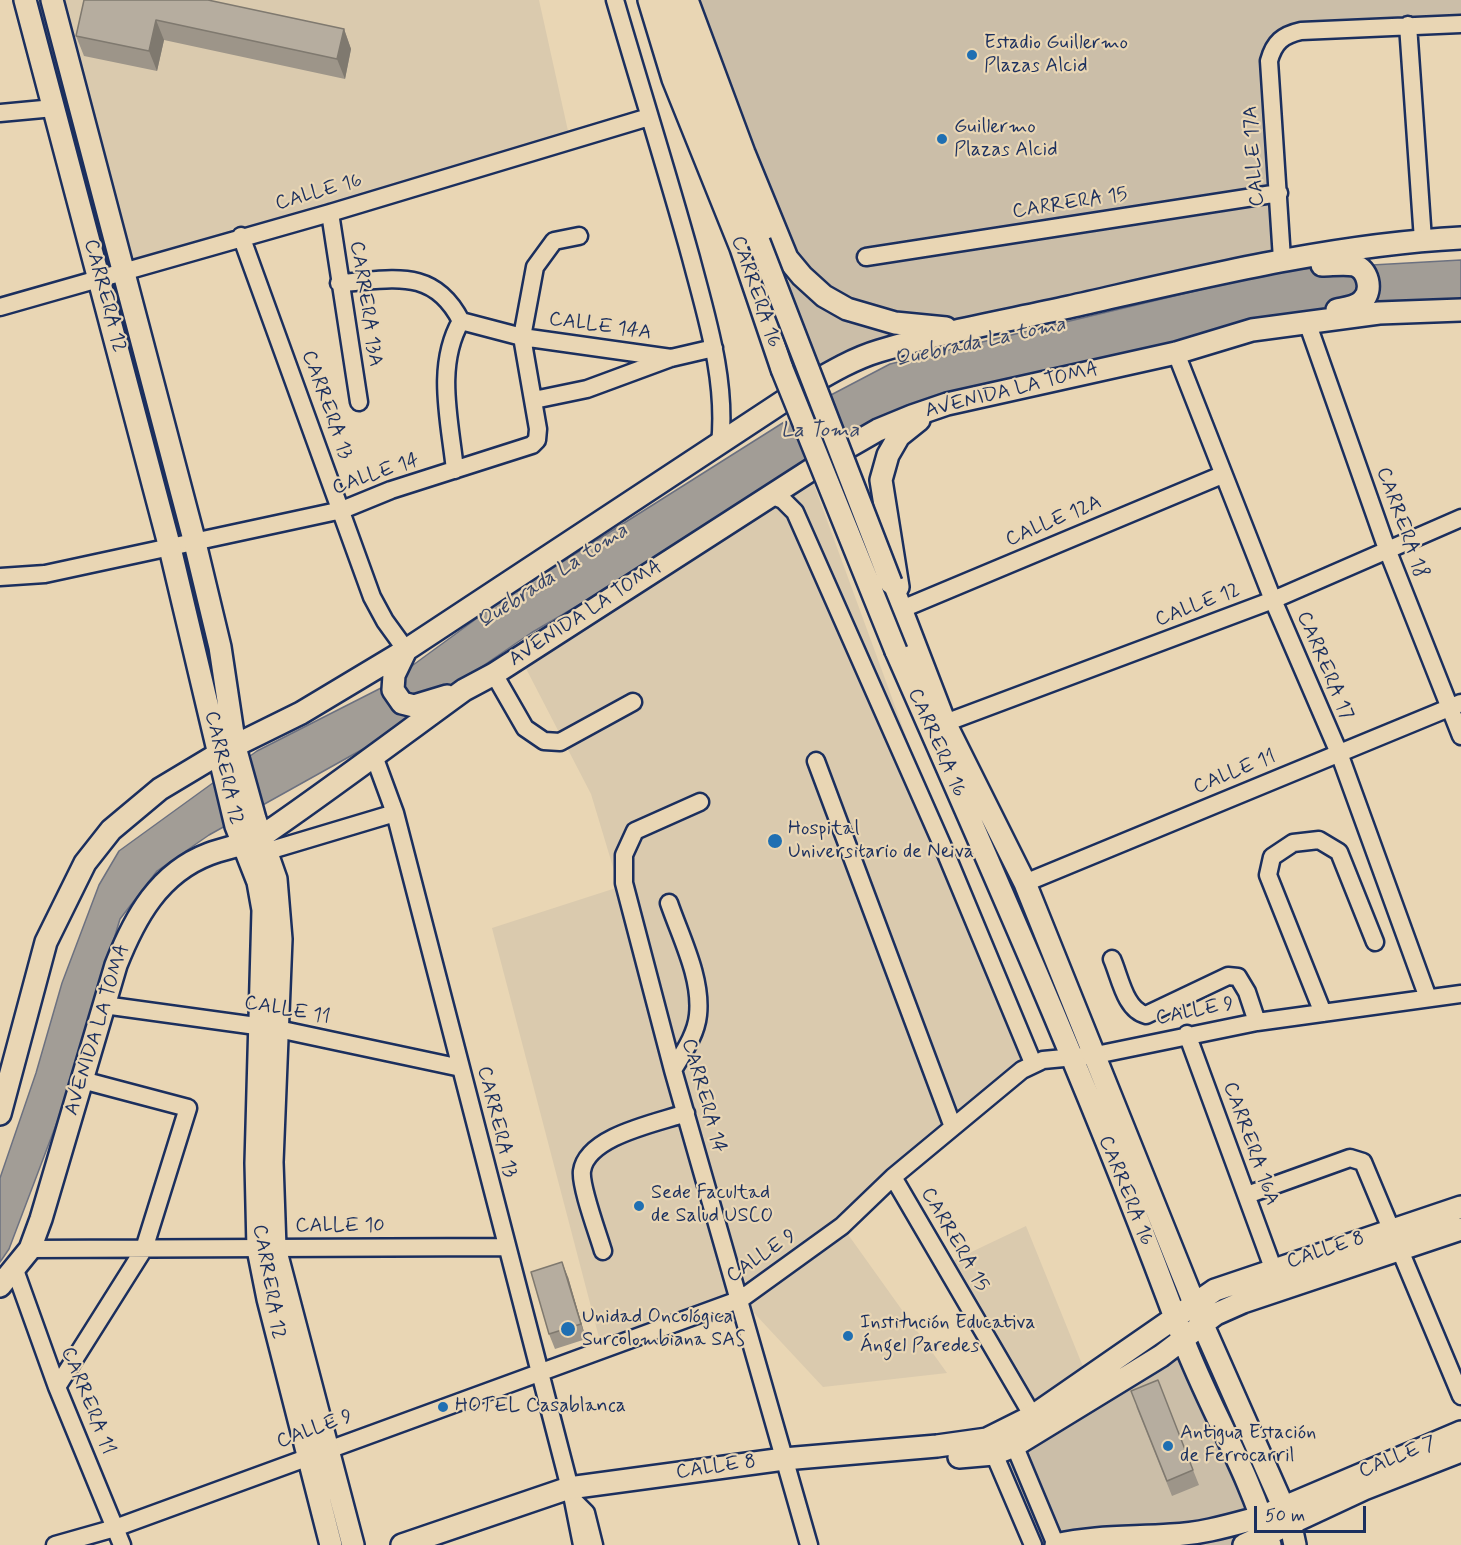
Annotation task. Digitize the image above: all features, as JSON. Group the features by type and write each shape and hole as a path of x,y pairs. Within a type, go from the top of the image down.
{"main road":[{"name":"CARRERA 12","path":"25,0 170,548 252,835 263,910 270,1028 272,1162 267,1249 307,1456 331,1545"},
{"name":"CARRERA 12","path":"52,0 195,543 220,647 229,754"},
{"name":"CARRERA 16","path":"649,0 673,79 750,245 901,607 945,723 1025,883 1199,1313 1287,1514 1295,1545"},
{"name":"CARRERA 16","path":"670,0 750,245 782,369 896,651 1072,1055 1183,1338 1266,1532"},
{"path":"687,0 772,225 787,258 802,276 824,296 868,317 895,323 965,329"},
{"path":"0,1114 46,942 85,863 111,830 144,801 302,713 406,650 837,368 877,351 965,329 1250,268 1282,259 1424,240 1461,238"},
{"path":"1250,268 1354,265 1365,271 1367,286 1362,301 1354,306 1252,330"},
{"name":"AVENIDA LA TOMA","path":"0,1286 30,1249 41,1219 104,1005 130,930 148,899 171,877 195,859 252,835 374,756 464,690 494,674 771,495 878,430 947,404 1176,353 1252,330 1379,313 1456,313"},
{"path":"901,607 880,480 888,455 898,436 916,422 947,404"},
{"path":"406,650 394,675 393,690 402,702 414,705 464,690"},
{"name":"CALLE 8","path":"1199,1313 1215,1290 1273,1268 1461,1207"},
{"name":"CALLE 8","path":"1199,1313 1243,1302 1461,1229"},
{"name":"CARRERA 12","path":"267,1249 328,1447 353,1545"},
{"path":"1037,1423 1176,1317 1199,1313"},
{"path":"1011,1438 1151,1362 1183,1338 1199,1313"},
{"name":"CALLE 7","path":"1244,1545 1266,1532 1287,1514 1461,1432"},
{"name":"CALLE 8","path":"402,1545 571,1494 786,1465 991,1446 1011,1438"},
{"name":"CALLE 7","path":"1287,1514 1364,1489 1461,1451"},
{"name":"CALLE 8","path":"446,1545 571,1494"},
{"name":"CALLE 7","path":"1056,1545 1203,1532 1266,1532"}],"street":[{"path":"615,0 668,173 714,348 722,405 720,445"},
{"path":"1424,240 1408,25 1461,24"},
{"name":"CALLE 17A","path":"1282,259 1269,61 1272,50 1287,34 1408,25"},
{"path":"0,113 54,108"},
{"name":"CALLE 16","path":"0,307 241,236 330,213 649,117"},
{"name":"CARRERA 15","path":"867,257 1279,193"},
{"name":"CARRERA 13A","path":"330,213 358,402"},
{"name":"CARRERA 13","path":"241,236 372,597 385,621 406,650"},
{"path":"579,236 554,241 535,267 522,337 534,400 587,389 671,358 714,348"},
{"path":"339,283 411,280 435,288 451,302 462,321 451,339 445,368 455,470"},
{"name":"CALLE 14A","path":"462,321 522,337 671,358"},
{"name":"CARRERA 18","path":"1307,322 1387,549 1455,705 1461,736"},
{"name":"CARRERA 17","path":"1176,353 1222,475 1339,753 1428,998"},
{"name":"CALLE 14","path":"0,577 45,574 342,510 391,490 532,446 537,440 538,429 534,400"},
{"name":"CALLE 12A","path":"901,607 1222,475"},
{"path":"771,495 783,500 795,512 939,838 1033,1063"},
{"name":"CALLE 12","path":"945,723 1273,600 1461,518"},
{"path":"494,674 525,728 544,741 560,742 633,702"},
{"name":"CALLE 11","path":"1025,883 1455,705"},
{"name":"CARRERA 13","path":"374,756 395,813 540,1372 582,1545"},
{"path":"816,760 953,1127"},
{"name":"CARRERA 14","path":"700,802 635,831 624,855 624,883 673,1070 741,1299 809,1545"},
{"path":"252,835 395,813"},
{"path":"1323,1013 1268,875 1272,857 1293,843 1319,840 1339,852 1375,942"},
{"path":"669,903 695,978 698,1015 691,1039 673,1070"},
{"path":"1112,959 1131,1005 1137,1013 1146,1015 1228,976 1238,977 1247,992 1257,1022"},
{"name":"CALLE 9","path":"56,1545 115,1528 328,1447 741,1299 842,1226 893,1177 1033,1063 1072,1055 1096,1054 1186,1034 1257,1022 1461,994"},
{"name":"CALLE 11","path":"104,1005 270,1028 461,1068"},
{"name":"CARRERA 16A","path":"1186,1034 1273,1268"},
{"path":"57,1387 144,1249 188,1108 82,1080"},
{"path":"603,1251 581,1173 586,1157 602,1142 686,1113"},
{"path":"1247,1194 1350,1158 1357,1158 1363,1162 1461,1396"},
{"name":"CARRERA 15","path":"893,1177 1037,1423"},
{"name":"CALLE 10","path":"30,1249 507,1247"},
{"name":"CARRERA 11","path":"15,1270 57,1387 122,1545"},
{"path":"1011,1438 1056,1545"},
{"path":"991,1446 1033,1545"},
{"name":"CARRERA 13","path":"571,1494 586,1513 594,1545"}],"shaded area":[{"path":"54,0 539,0 570,140 124,272"},
{"path":"687,0 1461,0 1461,24 1301,31 1272,50 1280,255 1101,297 821,377 787,282 801,277"},
{"name":"Hospital Universitario de Neiva","path":"809,471 1027,1067 842,1226 947,1373 823,1387 741,1299 602,1349 492,928 619,887 591,794 520,657"},
{"path":"1026,1226 1088,1379 1033,1416 944,1265"},
{"path":"1176,1317 1261,1517 1238,1545 1033,1545 987,1439"}],"water":[{"name":"La Toma","path":"1461,260 1461,307 1310,316 1177,341 918,402 884,415 831,457 531,633 430,702 381,739 209,835 157,871 120,919 62,1109 9,1249 0,1262 0,1178 36,1073 62,983 99,885 119,851 257,751 383,687 502,600 808,407 890,364 1283,270"}],"building":[{"path":"84,0 208,0 344,29 337,59 156,20 149,51 76,36"},
{"path":"562,1262 581,1324 549,1334 531,1272"},
{"name":"Antigua Estación de Ferrocarril","path":"1158,1380 1193,1470 1167,1481 1131,1391"}],"place":[{"name":"Estadio Guillermo Plazas Alcid","path":"972,55"},
{"name":"Guillermo Plazas Alcid","path":"942,139"},
{"name":"Hospital Universitario de Neiva","path":"775,841"},
{"name":"Sede Facultad de Salud USCO","path":"639,1206"},
{"name":"Unidad Oncológica Surcolombiana SAS","path":"568,1329"},
{"name":"Institución Educativa Ángel Paredes","path":"848,1336"},
{"name":"HOTEL Casablanca","path":"443,1407"},
{"name":"Antigua Estación de Ferrocarril","path":"1168,1446"}],"water label":[{"name":"Quebrada La toma","path":"980,343"},
{"name":"Quebrada La toma","path":"553,577"}]}
